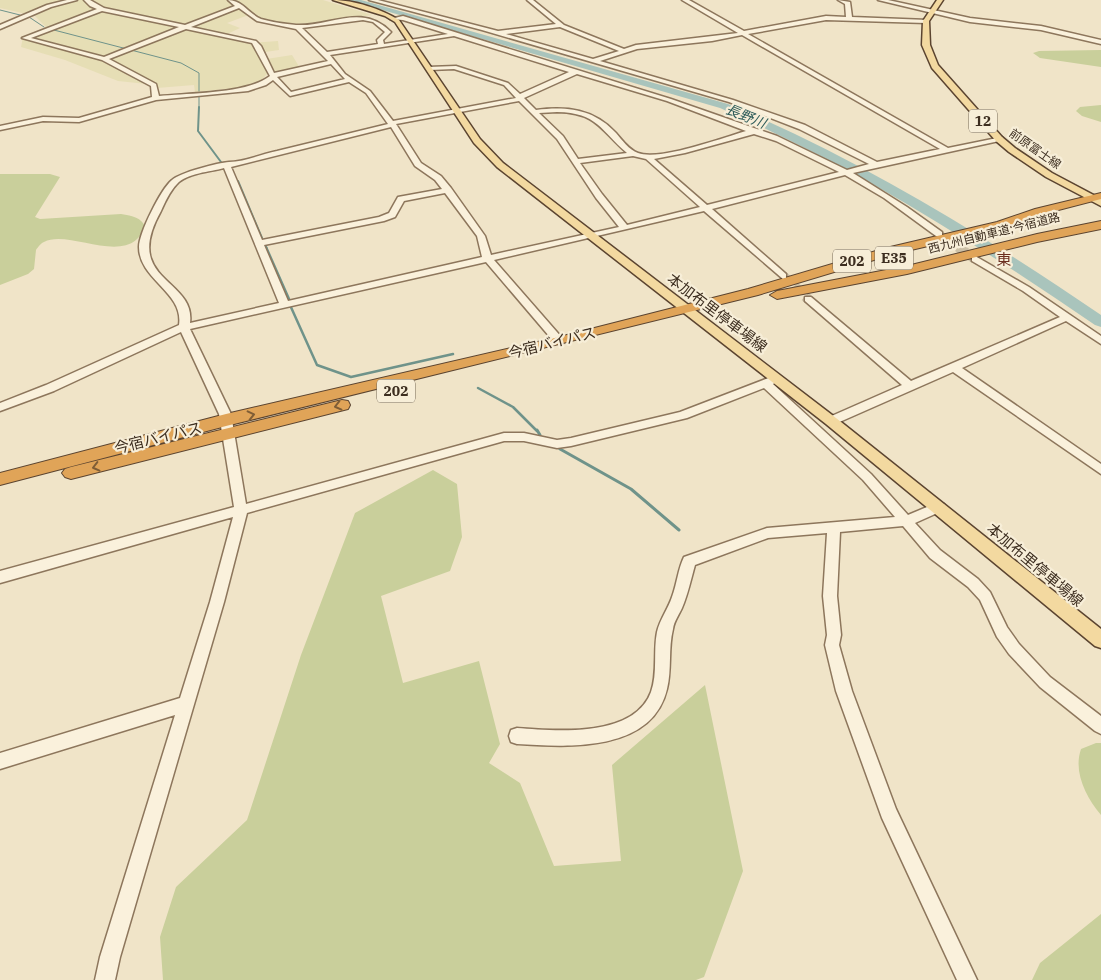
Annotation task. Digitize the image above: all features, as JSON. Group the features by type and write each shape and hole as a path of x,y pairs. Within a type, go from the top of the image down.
{"highway":[{"name":"今宿バイパス","path":"0,491 228,427 559,342 793,291 907,270 997,236 1098,209"},
{"name":"西九州自動車道;今宿道路","path":"832,278 966,247 997,236 1098,209"},
{"name":"今宿バイパス","path":"0,479 228,427 690,313 890,251 966,247"},
{"path":"793,291 832,278"},
{"path":"753,292 832,278"}],"main road":[{"path":"336,0 393,18"},
{"path":"926,21 940,0"},
{"name":"本加布里停車場線","path":"393,18 412,40 455,110 489,155 690,313 771,381 831,421 1101,640"},
{"name":"前原富士線","path":"926,21 926,46 935,66 999,139 1098,209"}],"street":[{"path":"0,27 49,6 74,0"},
{"path":"87,0 92,5 102,9 256,44 260,56 272,76 290,94 350,80"},
{"path":"231,0 259,20 295,26 358,18 372,20 388,32 380,40 381,46"},
{"path":"372,0 688,88 758,110 802,127 876,164"},
{"path":"396,0 401,8"},
{"path":"530,0 560,25 622,50"},
{"path":"685,0 945,149"},
{"path":"841,0 848,3 849,18"},
{"path":"881,0 934,10 970,20 1046,29 1101,42"},
{"path":"104,59 239,6"},
{"path":"102,9 24,38 104,59 154,85 156,98"},
{"path":"393,18 403,18 669,100 739,124 755,132 753,132"},
{"path":"105,980 110,957 217,602 241,510 228,427 184,327 186,322 184,308 155,274 145,258 143,248 152,220 175,181 202,169 392,124 521,98 622,50 744,34 821,19 849,18 926,21"},
{"path":"493,34 560,25"},
{"path":"295,26 326,54 350,80 368,92 418,164 438,178 481,236 487,258 559,342"},
{"path":"326,54 482,30"},
{"path":"0,128 44,119 79,120 156,98 248,89 264,84 272,76 332,62"},
{"path":"430,68 450,66 470,70 502,82 521,98 560,138 598,196 625,228"},
{"path":"534,112 564,108 582,111 609,128 623,146 635,154"},
{"path":"576,160 635,154 647,156 678,151 753,132 773,137 846,172 900,203 938,234"},
{"path":"0,407 50,388 184,327 284,303 625,228 876,164 999,139"},
{"path":"647,156 782,276"},
{"path":"226,164 284,303"},
{"path":"260,243 381,219 392,215 401,199 448,190"},
{"path":"966,247 1101,340"},
{"path":"808,299 910,386"},
{"path":"831,421 1068,317"},
{"path":"954,367 1101,470"},
{"path":"0,577 504,437 524,437 557,444 683,415 771,381 867,477 935,554 985,596 1006,638 1039,676 1101,726"},
{"path":"517,736 578,738 620,729 637,722 654,704 659,690 667,621 675,610 689,561 767,533 907,521 939,507"},
{"path":"834,527 833,571 830,596 834,635 832,645 842,682 895,828 927,901 967,980"},
{"path":"0,761 186,704"}],"shaded area":[{"path":"0,0 323,0 372,15 309,24 286,24 261,19 254,13 227,23 240,28 223,36 251,43 278,41 279,50 258,53 260,60 292,55 300,68 267,74 256,86 195,92 194,85 157,88 156,85 118,81 65,60 21,47 23,37 46,27 35,16 0,8"}],"green space":[{"path":"1101,50 1101,67 1040,58 1033,53 1039,51"},
{"path":"1101,105 1101,122 1082,116 1076,111 1080,107"},
{"path":"0,174 50,174 60,177 35,217 40,219 121,214 139,219 146,228 136,240 126,245 115,247 64,239 53,239 44,242 36,250 34,269 28,274 0,285"},
{"path":"433,470 457,484 462,537 450,571 381,596 403,683 479,661 500,744 489,763 520,783 554,866 621,861 612,765 705,685 743,871 704,977 696,980 163,980 160,937 176,887 247,820 301,655 355,513"},
{"path":"1101,743 1101,815 1090,800 1082,784 1079,766 1081,749"},
{"path":"1101,914 1101,980 1032,980 1040,963"}],"waterway":[{"name":"長野川","path":"352,0 724,106 774,127 871,176 919,204 1011,261 1101,322"},
{"path":"0,10 20,15"},
{"path":"29,17 44,27"},
{"path":"50,29 181,63 199,73 199,91"},
{"path":"199,95 199,107"},
{"path":"199,107 198,131 221,162"},
{"path":"238,181 262,238"},
{"path":"266,247 289,299"},
{"path":"290,305 317,365 351,377 453,354"},
{"path":"478,388 513,407 537,431"},
{"path":"537,430 540,435"},
{"path":"560,449 631,489 679,530"}],"tunnel":[{"path":"939,234 960,249"},
{"path":"958,247 975,259"},
{"path":"783,276 808,299"}],"district":[{"name":"東","path":"1004,260"}]}
